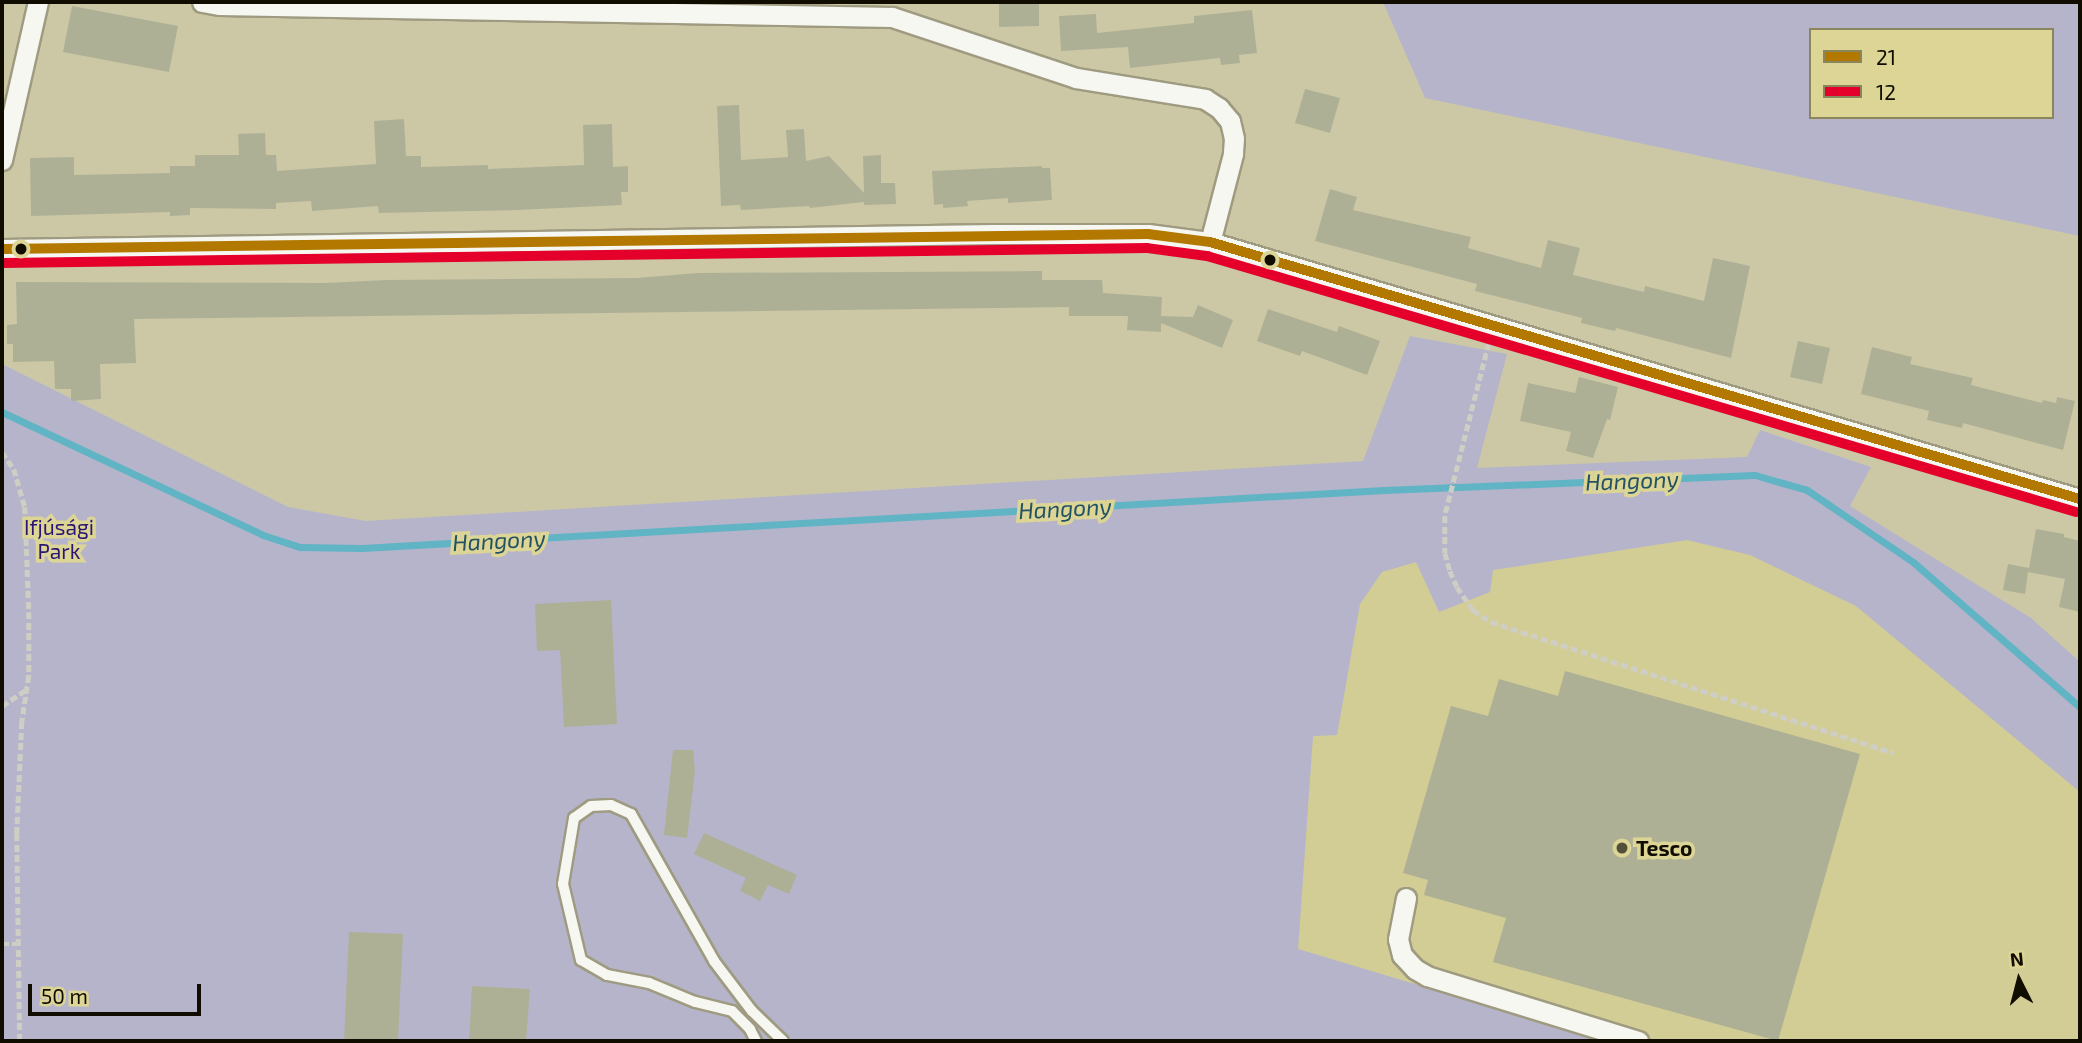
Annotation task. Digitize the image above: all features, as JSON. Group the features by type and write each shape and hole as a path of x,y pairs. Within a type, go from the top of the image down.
{"street":[{"path":"2,160 38,2"},
{"path":"202,2 219,5 892,17 1076,78 1205,99 1219,108 1230,121 1234,138 1210,242"},
{"path":"2,249 1148,234 1210,242 1492,328 2080,499"},
{"path":"1406,898 1399,930 1399,948 1406,962 1427,976 1638,1041"}],"lane":[{"path":"756,1041 750,1029 732,1011 695,1002 649,983 607,975 581,960 563,884 574,818 591,806 611,805 631,814 714,961 752,1011 783,1041"}],"path":[{"path":"1492,328 1445,516 1446,553 1457,587 1465,600 1491,622 1893,753"},
{"path":"2,452 14,469 25,507 29,612 27,689 22,722 18,809 17,944 20,1041"},
{"path":"2,706 27,689"},
{"path":"2,944 17,944"}],"shaded area":[{"path":"1687,540 1750,555 1856,606 2080,792 2080,1041 1604,1041 1298,949 1313,736 1337,735 1360,604 1382,572 1415,562 1490,592 1493,570"}],"green space":[{"path":"1383,2 2080,2 2080,236 1425,98"},
{"name":"Ifjúsági Park","path":"1410,336 1507,354 1477,468 1747,457 1760,430 1871,467 1850,506 2031,618 2080,662 2080,792 1856,606 1750,555 1687,540 1493,570 1490,592 1439,612 1416,562 1382,572 1360,604 1337,735 1313,736 1298,949 1604,1041 2,1041 2,364 288,507 366,521 1363,461"}],"building":[{"path":"999,2 1039,2 1039,26 999,27"},
{"path":"72,6 178,26 169,72 63,52"},
{"path":"1252,10 1257,53 1239,55 1240,63 1221,65 1220,58 1130,68 1128,47 1061,51 1059,16 1096,14 1097,33 1194,23 1194,16"},
{"path":"1305,89 1340,98 1330,133 1295,123"},
{"path":"739,105 741,160 788,157 786,130 804,129 806,161 829,156 864,193 863,156 881,155 881,183 895,183 896,204 864,205 864,202 810,208 741,210 740,205 721,206 717,106"},
{"path":"404,119 406,156 421,156 421,167 488,165 488,169 584,165 583,125 612,124 613,167 628,166 628,192 621,192 622,205 518,210 379,213 378,206 312,211 311,201 276,203 276,209 190,208 190,215 170,216 170,212 31,216 30,158 74,157 74,175 170,173 170,166 195,166 195,155 239,155 238,134 265,133 266,155 276,155 277,171 376,164 374,121"},
{"path":"1042,166 1050,168 1052,200 1008,203 1008,198 967,201 968,206 943,208 943,204 934,205 932,171"},
{"path":"1330,189 1357,197 1353,210 1471,237 1468,248 1541,268 1548,240 1580,248 1573,275 1644,292 1645,286 1704,301 1713,258 1750,266 1731,358 1616,328 1615,331 1581,323 1582,318 1475,291 1477,284 1315,241"},
{"path":"1042,271 1042,280 1102,280 1103,293 1162,297 1161,316 1193,317 1198,305 1233,320 1222,348 1161,323 1161,332 1127,330 1128,316 1069,316 1069,307 134,319 136,363 100,364 101,399 71,401 71,389 55,389 54,361 13,362 13,344 7,344 7,325 17,324 16,282 325,283 637,278 698,273"},
{"path":"1268,309 1337,332 1339,326 1380,341 1367,375 1302,351 1300,356 1257,341"},
{"path":"1798,341 1830,348 1822,384 1790,377"},
{"path":"1872,347 1912,357 1910,364 1973,378 1971,385 2042,403 2043,400 2056,403 2057,397 2075,401 2063,450 1963,423 1962,428 1927,420 1929,411 1861,394"},
{"path":"1579,377 1618,387 1610,420 1607,419 1593,458 1566,451 1571,432 1520,421 1528,383 1575,393"},
{"path":"2036,529 2064,534 2064,537 2080,541 2080,612 2059,607 2065,579 2028,572 2025,594 2003,590 2008,564 2029,568"},
{"path":"611,600 617,724 564,727 560,650 537,651 535,604"},
{"name":"Tesco","path":"1565,671 1860,754 1778,1041 1493,962 1506,918 1424,895 1428,880 1403,873 1451,706 1488,716 1499,679 1558,696"},
{"path":"673,750 693,750 695,771 687,838 664,835"},
{"path":"704,833 797,875 789,894 768,885 760,901 740,891 746,878 694,854"},
{"path":"349,932 403,934 398,1041 344,1041"},
{"path":"472,986 530,989 526,1041 469,1041"}],"waterway":[{"name":"Hangony","path":"2,412 263,535 300,547 362,548 1384,490 1755,475 1807,490 1913,562 2080,707"}],"transit line":[{"name":"21","path":"2,249 1148,234 1210,242 2080,499"},
{"name":"12","path":"2,263 1147,248 1207,256 2076,512"}],"place":[{"name":"Tesco","path":"1622,848"}]}
